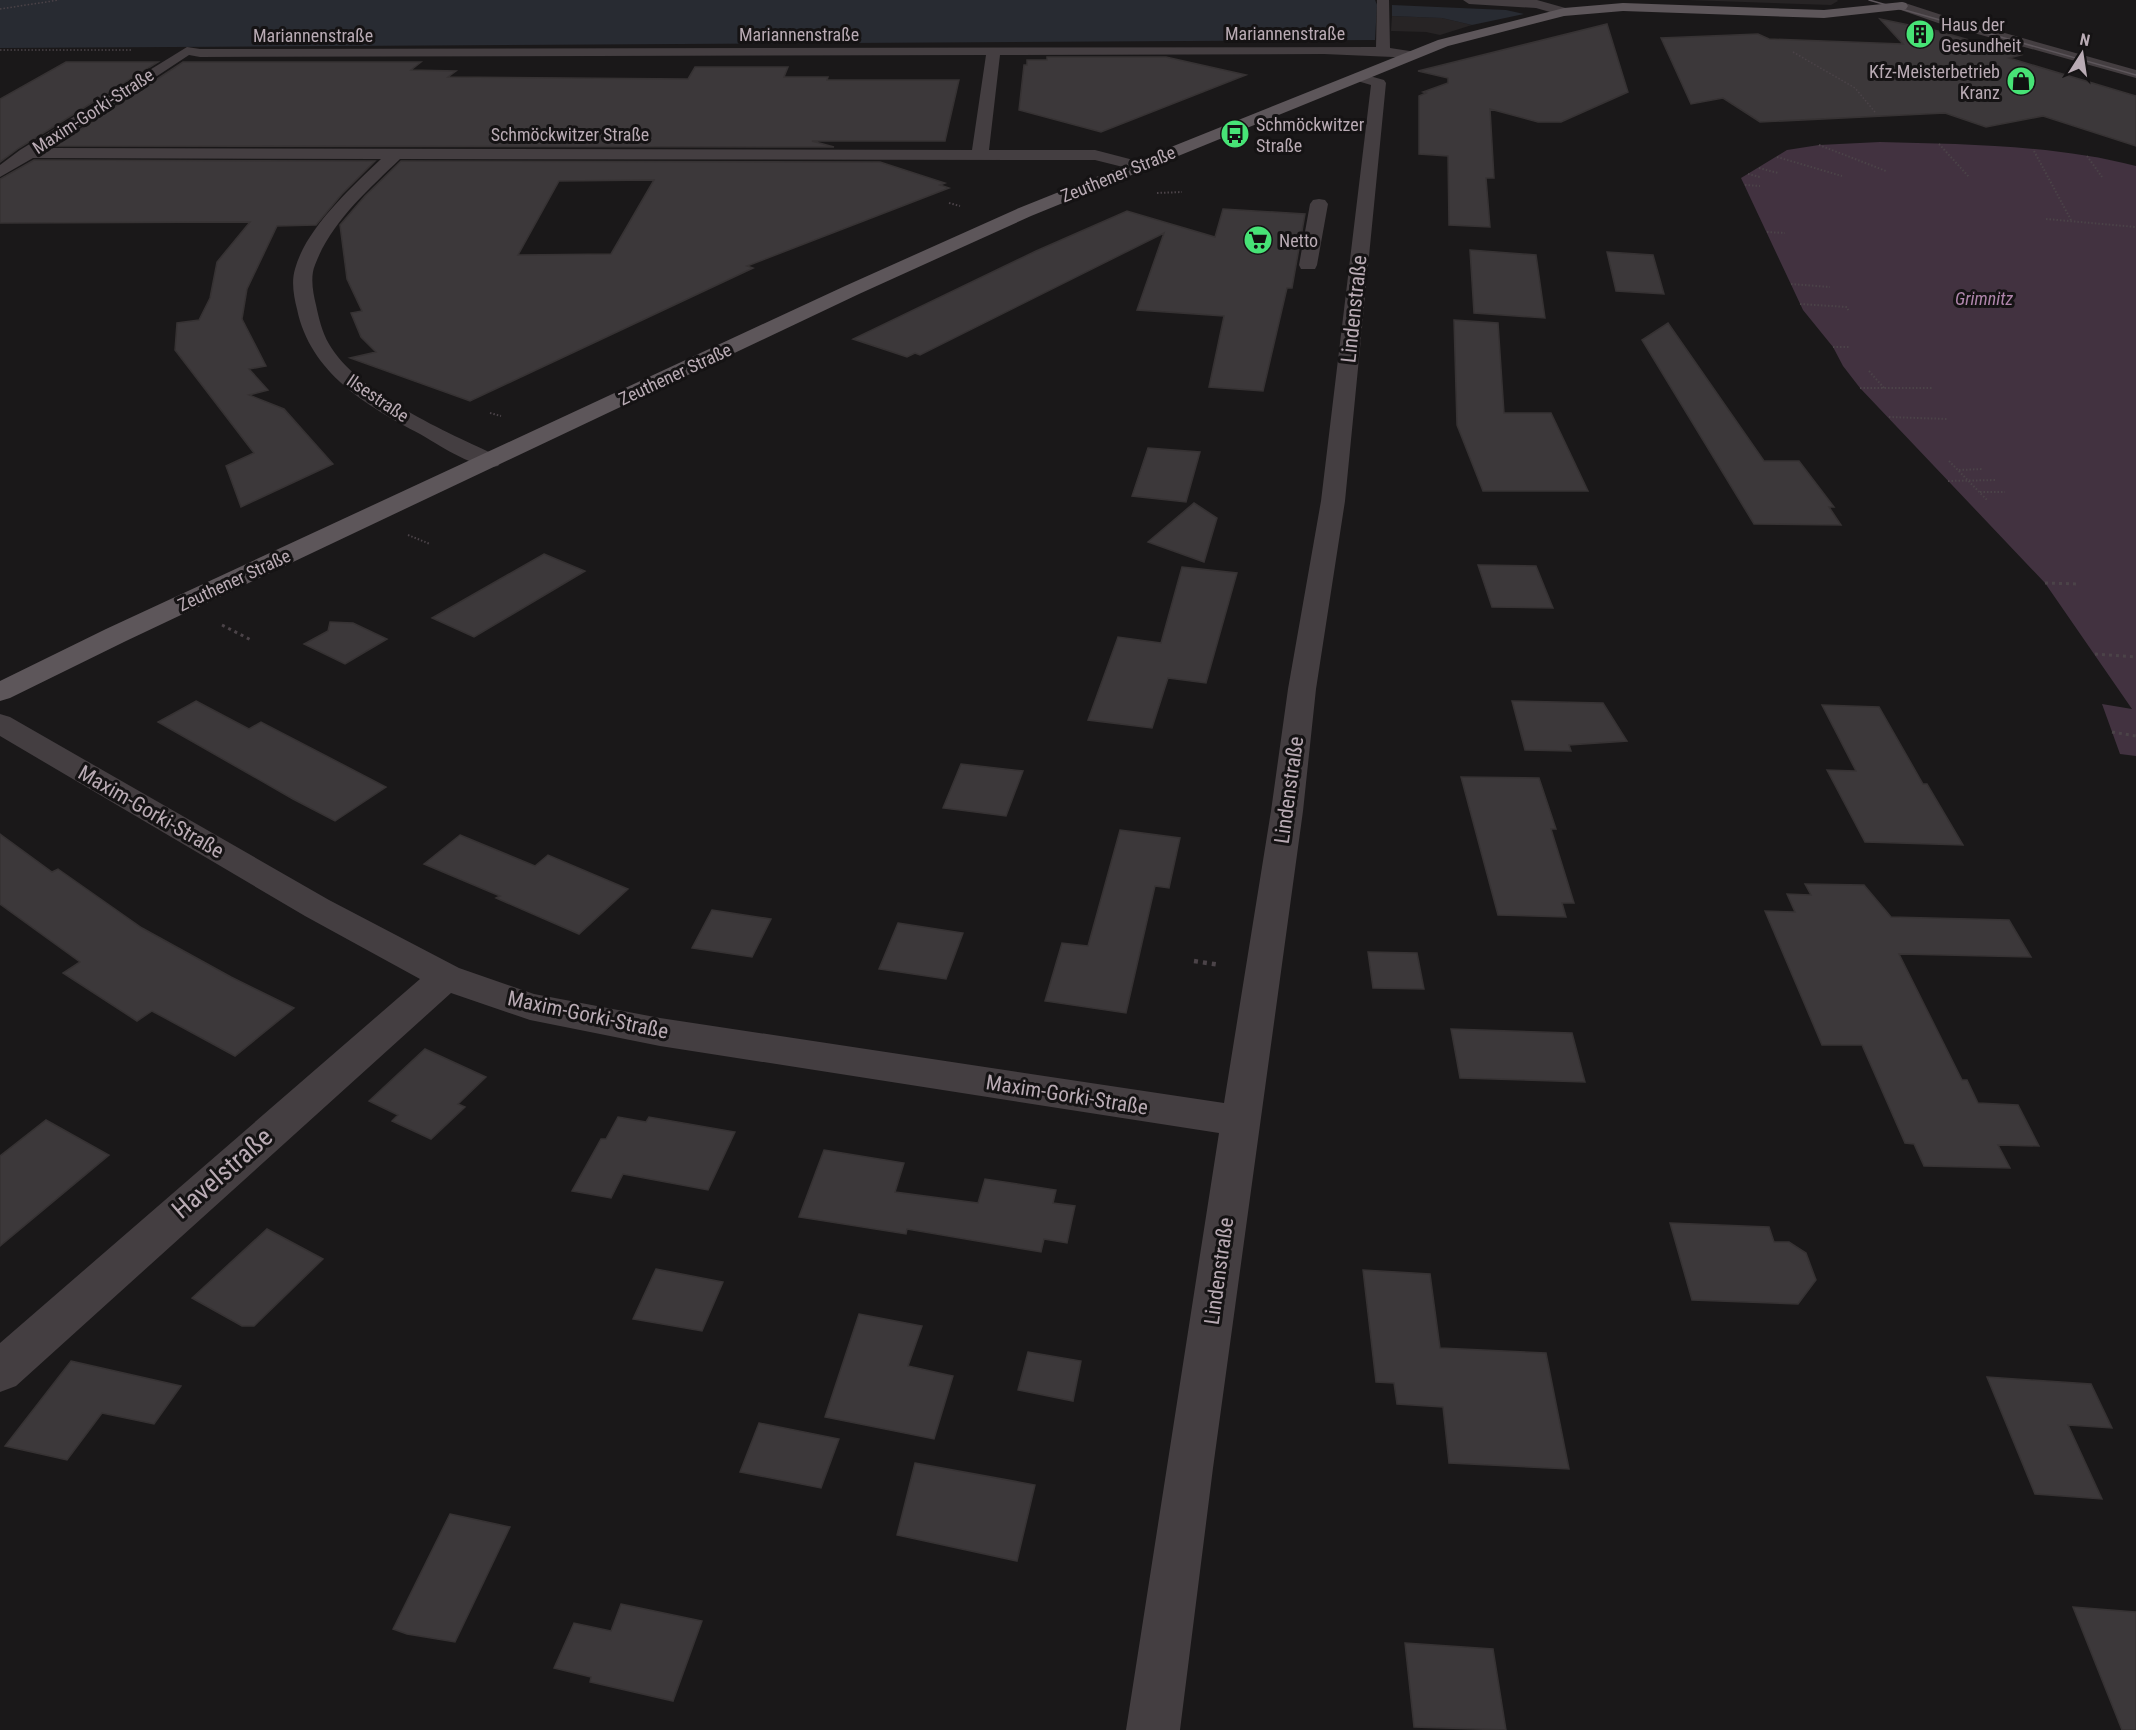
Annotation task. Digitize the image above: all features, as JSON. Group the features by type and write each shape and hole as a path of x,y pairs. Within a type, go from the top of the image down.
{"main road":[{"path":"1863,0 1891,5"},
{"path":"1359,77 1411,55 1483,31 1564,12 1623,7 1842,14 1891,5"},
{"name":"Zeuthener Straße","path":"0,692 116,635 940,250 1138,166 1359,77"}],"street":[{"path":"1383,0 1383,51"},
{"path":"1469,0 1537,4 1564,12"},
{"path":"1891,5 2136,74"},
{"name":"Mariannenstraße","path":"187,51 200,53 1383,51 1411,55"},
{"name":"Maxim-Gorki-Straße","path":"0,172 187,51"},
{"path":"980,154 993,52"},
{"name":"Lindenstraße","path":"1153,1730 1287,811 1302,689 1333,501 1379,83 1359,77"},
{"name":"Schmöckwitzer Straße","path":"0,153 22,157 396,153 1095,155 1138,166"},
{"name":"Ilsestraße","path":"396,153 360,189 313,249 304,269 303,284 310,327 323,352 349,382 381,405 490,461"},
{"path":"1308,265 1319,204"},
{"name":"Maxim-Gorki-Straße","path":"0,723 317,908 446,977 530,1007 627,1027 1240,1121"},
{"name":"Havelstraße","path":"0,1371 202,1190 446,977"}],"path":[{"path":"0,9 59,0"},
{"path":"0,50 187,51"},
{"path":"1793,52 1855,88 1875,112"},
{"path":"1939,144 1969,177"},
{"path":"1819,145 1886,171"},
{"path":"2034,151 2072,221"},
{"path":"2087,156 2102,177"},
{"path":"1777,158 1842,176"},
{"path":"1759,168 1778,172"},
{"path":"1748,174 1760,177"},
{"path":"1745,185 1760,186"},
{"path":"2046,219 2136,226"},
{"path":"1767,232 1785,233"},
{"path":"1791,284 1830,286"},
{"path":"1800,304 1847,307 1849,312"},
{"path":"1833,347 1850,347"},
{"path":"1869,371 1884,388"},
{"path":"1860,388 1933,388"},
{"path":"1889,417 1947,419"},
{"path":"1949,461 1988,501"},
{"path":"1958,470 1983,469"},
{"path":"1948,481 1996,480"},
{"path":"1979,492 2005,492"},
{"path":"404,534 430,544"},
{"path":"2045,583 2080,584"},
{"path":"222,626 251,640"},
{"path":"2096,654 2136,657"},
{"path":"2112,732 2136,736"}],"shaded area":[{"path":"0,0 1375,0 1377,5 1375,40 0,48"},
{"path":"1687,0 1837,0 1838,1 1831,5"},
{"path":"1392,5 1506,10 1524,14 1472,25 1442,18 1392,16"},
{"path":"1392,16 1442,18 1472,25 1440,35 1426,32 1391,31"}],"water":[{"name":"Grimnitz","path":"1880,142 2042,150 2106,159 2136,166 2136,756 2120,754 2102,704 2132,709 2045,583 1860,388 1843,366 1833,347 1803,310 1741,178 1787,150 1819,145"}],"building":[{"path":"1880,19 1938,31 2021,55 2009,58 2136,96 2136,146 2043,116 1986,127 1945,113 1760,122 1723,98 1691,104 1661,38 1758,34 1769,39 1903,44"},
{"path":"1607,24 1628,92 1561,122 1538,122 1490,109 1494,178 1486,178 1490,227 1449,225 1448,156 1419,154 1419,96 1426,93 1423,92 1448,83 1448,78 1418,71"},
{"path":"1047,57 1166,57 1246,75 1101,132 1019,110 1024,65 1027,65 1027,60 1047,60"},
{"path":"66,62 158,62 0,162 0,99"},
{"path":"183,62 421,62 411,70 456,71 448,77 688,79 695,67 788,67 784,77 828,77 827,80 959,80 945,141 812,141 834,147 55,146"},
{"path":"34,160 375,161 342,194 316,225 277,226 247,289 242,319 266,366 249,369 268,390 249,395 284,409 333,464 241,507 226,466 254,453 175,350 177,323 199,320 210,298 217,262 250,222 0,223 0,179"},
{"path":"401,161 880,162 945,183 940,185 949,188 747,266 753,268 470,401 350,358 376,352 361,337 351,313 362,311 347,279 340,225 365,196","holes":["654,180 611,254 518,255 559,181"]},
{"path":"1223,209 1305,214 1292,288 1287,288 1263,391 1209,387 1224,316 1137,310 1164,233 920,355 915,353 907,357 853,339 1036,251 1127,211 1215,237"},
{"path":"1470,250 1536,255 1545,318 1474,313"},
{"path":"1607,252 1653,255 1664,294 1616,291"},
{"path":"1454,320 1498,323 1504,413 1551,413 1588,491 1483,491 1457,425"},
{"path":"1668,323 1764,461 1799,461 1834,507 1829,507 1841,525 1754,524 1642,340"},
{"path":"1148,448 1200,452 1186,502 1132,496"},
{"path":"1194,503 1217,518 1204,562 1148,542"},
{"path":"544,554 585,571 474,637 432,618"},
{"path":"1478,565 1536,566 1553,608 1492,607"},
{"path":"1182,567 1237,573 1206,683 1168,678 1152,728 1088,720 1118,637 1161,643"},
{"path":"330,622 353,623 387,639 345,664 304,644 328,631"},
{"path":"196,701 249,729 261,722 386,787 335,821 158,722"},
{"path":"1512,701 1603,703 1627,741 1569,745 1571,751 1525,750"},
{"path":"1822,705 1879,707 1923,784 1927,784 1963,845 1865,842 1827,770 1856,771"},
{"path":"961,764 1023,771 1006,816 943,808"},
{"path":"1461,777 1539,778 1556,829 1551,829 1574,903 1562,903 1566,917 1498,915"},
{"path":"1120,830 1180,838 1169,888 1155,886 1126,1013 1045,1001 1062,943 1088,946"},
{"path":"0,834 52,872 58,869 142,928 231,977 294,1008 235,1056 152,1011 137,1021 63,973 80,962 0,904"},
{"path":"460,835 535,866 548,855 628,889 579,934 496,898 500,896 424,864"},
{"path":"1805,884 1864,885 1891,917 2009,920 2031,957 1899,954 1962,1080 1967,1080 1978,1103 2018,1105 2039,1146 1998,1145 2010,1168 1924,1166 1914,1144 1905,1143 1862,1045 1822,1045 1765,911 1795,912 1787,894 1811,895"},
{"path":"712,910 771,919 752,957 692,948"},
{"path":"898,923 963,933 946,979 879,969"},
{"path":"1368,952 1417,953 1424,989 1373,988"},
{"path":"1451,1029 1572,1033 1585,1082 1460,1078"},
{"path":"425,1049 486,1077 458,1104 465,1107 431,1139 392,1121 398,1115 369,1101"},
{"path":"618,1117 646,1122 649,1117 735,1132 708,1190 623,1174 611,1198 572,1191 601,1139 606,1139"},
{"path":"46,1120 109,1155 0,1246 0,1156"},
{"path":"824,1150 904,1163 895,1192 978,1203 985,1179 1056,1190 1053,1203 1075,1206 1067,1243 1044,1239 1041,1252 907,1229 906,1234 799,1217"},
{"path":"1670,1223 1769,1227 1774,1242 1789,1242 1806,1253 1816,1280 1798,1304 1692,1300"},
{"path":"267,1229 323,1259 254,1326 242,1326 192,1298"},
{"path":"656,1269 723,1282 702,1331 633,1319"},
{"path":"1363,1270 1430,1274 1440,1348 1546,1353 1569,1469 1449,1463 1443,1407 1397,1404 1394,1383 1376,1382"},
{"path":"859,1314 922,1326 908,1366 953,1376 934,1439 825,1417"},
{"path":"1028,1352 1081,1361 1073,1401 1018,1390"},
{"path":"71,1361 181,1386 154,1424 102,1413 67,1460 5,1446"},
{"path":"1987,1377 2091,1384 2112,1428 2068,1425 2102,1499 2035,1494"},
{"path":"759,1423 839,1439 821,1488 740,1472"},
{"path":"915,1463 1035,1485 1017,1561 897,1535"},
{"path":"450,1514 510,1527 455,1642 407,1634 393,1629"},
{"path":"621,1604 702,1621 673,1701 590,1682 591,1677 554,1668 574,1623 611,1631"},
{"path":"2073,1607 2136,1612 2136,1730 2122,1730"},
{"path":"1405,1643 1493,1649 1506,1730 1414,1727"}],"tram line":[{"path":"1869,0 2136,75"}],"place":[{"name":"Haus der Gesundheit","path":"1920,34"},
{"name":"Kfz-Meisterbetrieb Kranz","path":"2021,81"},
{"name":"Schmöckwitzer Straße","path":"1235,134"},
{"name":"Netto","path":"1258,240"}]}
